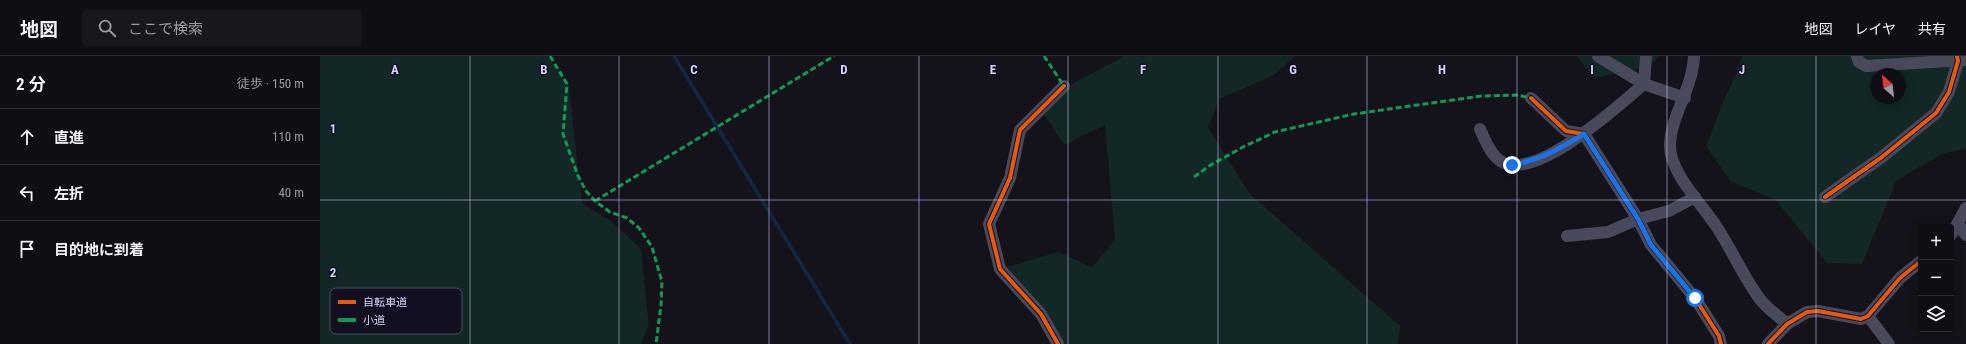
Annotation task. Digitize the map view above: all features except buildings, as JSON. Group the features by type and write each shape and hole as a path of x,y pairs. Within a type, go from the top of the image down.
{"street":[{"path":"1598,56 1644,84 1685,98"},
{"path":"1480,129 1492,152 1502,162 1512,165 1532,162 1548,155 1584,134 1644,84 1646,56"},
{"path":"1694,56 1685,98 1672,130 1670,147 1673,162 1695,197 1718,228 1761,301 1787,324"},
{"path":"1825,197 1882,157 1936,113 1949,92 1960,59 1866,66 1859,62 1857,56"},
{"path":"1058,344 1041,314 1000,268 989,224 1010,178 1020,130 1064,86"},
{"path":"1531,98 1566,131 1584,134 1638,219 1651,245 1695,298 1719,336 1721,344"},
{"path":"1567,236 1608,232 1638,219 1669,210 1695,197"},
{"path":"1954,230 1966,208"},
{"path":"1958,224 1966,235"},
{"path":"1768,344 1787,324 1807,312 1818,311 1860,319 1868,316 1900,278 1918,263"},
{"path":"1868,316 1889,344"}],"green space":[{"path":"320,56 547,56 569,87 582,203 611,221 641,249 649,326 640,344 320,344"},
{"path":"1125,56 1295,56 1274,75 1219,99 1208,128 1250,194 1400,326 1398,344 1061,344 1000,269 1058,252 1092,267 1115,240 1105,125 1064,145 1039,107 1074,83"},
{"path":"1577,56 1660,56 1648,67 1595,78"},
{"path":"1742,56 1956,56 1966,63 1966,148 1940,155 1896,181 1862,264 1827,263 1775,199 1731,182 1706,146 1723,102 1740,66"}],"waterway":[{"path":"674,56 850,344"}],"marked path":[{"path":"550,56 567,84 563,134 578,176 586,191 595,201 610,212 627,218 639,228 652,247 662,282 661,305 656,344"},
{"path":"595,201 834,56"},
{"path":"1044,56 1064,86"},
{"path":"1194,177 1209,166 1243,147 1275,132 1354,114 1481,96 1517,95 1531,98"}],"cycle path":[{"path":"1825,197 1882,157 1936,113 1949,92 1958,61 1957,56"},
{"path":"1058,344 1041,314 1000,269 989,224 1010,178 1020,130 1064,86"},
{"path":"1531,98 1566,131 1584,134 1638,219 1651,245 1695,298 1719,336 1721,344"},
{"path":"1768,344 1787,324 1807,312 1818,311 1861,319 1868,316 1900,278 1918,263"}],"route":[{"path":"1512,165 1532,162 1548,155 1584,134 1638,219 1651,245 1695,298"}]}
